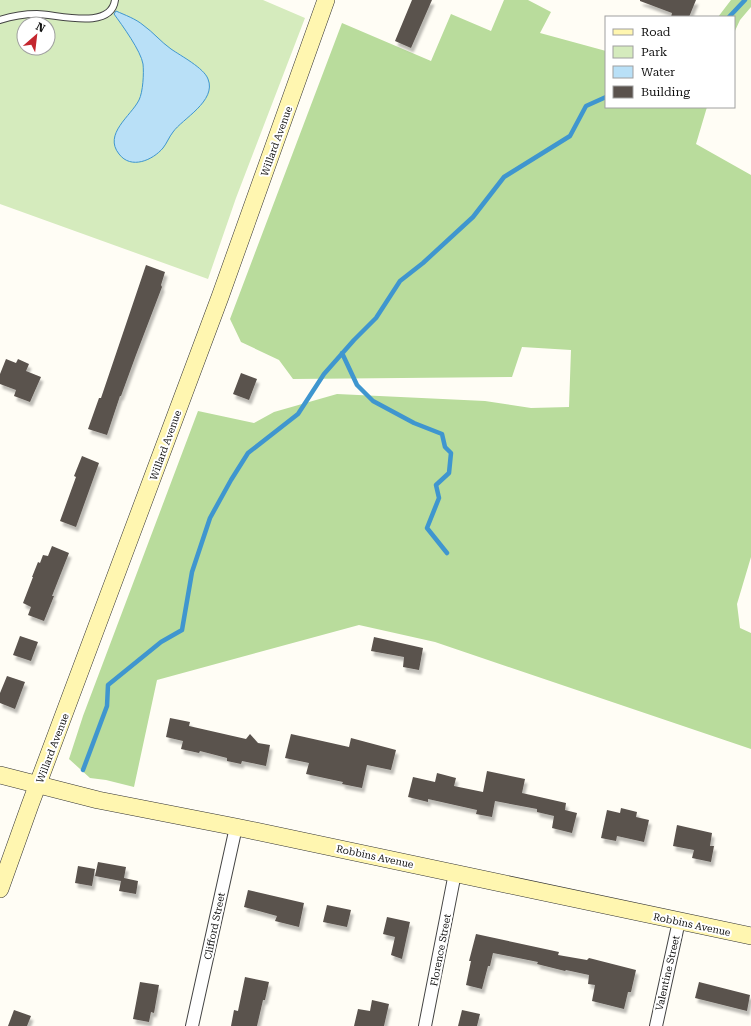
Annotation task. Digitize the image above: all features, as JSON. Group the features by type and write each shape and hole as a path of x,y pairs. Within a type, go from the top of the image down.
{"main road":[{"name":"Willard Avenue","path":"0,889 220,297 326,0"},
{"name":"Robbins Avenue","path":"0,774 105,801 236,827 751,936"}],"street":[{"name":"Clifford Street","path":"192,1026 236,827"},
{"name":"Florence Street","path":"425,1026 455,873"},
{"name":"Valentine Street","path":"656,1026 679,921"}],"lane":[{"path":"0,20 27,14 74,18 100,18 109,12 115,0"}],"green space":[{"path":"0,0 263,0 305,18 236,198 208,279 0,204"},
{"path":"504,0 528,0 551,12 540,33 605,51 605,108 707,108 696,144 751,175 751,557 737,604 740,628 751,633 751,749 435,642 359,625 157,680 134,787 106,780 90,778 69,759 83,716 198,411 254,423 274,412 337,394 485,401 531,408 569,407 571,350 522,347 512,377 293,379 279,360 241,342 230,319 342,23 431,61 451,14 491,31"},
{"path":"731,0 751,0 751,7 740,20 735,31 735,16 719,16"}],"water":[{"path":"116,11 140,23 167,46 202,71 208,79 208,95 203,102 177,127 159,152 142,162 130,162 124,159 115,147 114,139 116,132 139,100 143,72 142,59 139,52 114,14"}],"building":[{"path":"412,0 432,0 411,48 395,41"},
{"path":"696,0 689,16 671,16 672,13 640,1"},
{"path":"146,265 165,272 161,285 162,287 120,396 107,435 88,429 99,398 101,398"},
{"path":"6,359 16,363 18,359 29,364 26,371 41,377 30,402 14,396 16,390 0,384 0,374"},
{"path":"241,373 257,379 249,400 233,394"},
{"path":"82,456 99,463 76,527 60,521"},
{"path":"52,546 69,553 44,621 28,615 31,607 23,603 38,562 40,563 43,555 48,556"},
{"path":"20,636 38,642 31,661 13,655"},
{"path":"374,637 423,648 419,670 403,667 404,657 371,651"},
{"path":"7,676 25,682 15,709 0,703 0,693"},
{"path":"170,718 190,722 189,726 246,739 250,734 258,743 270,745 266,766 242,761 241,764 227,761 227,758 200,751 199,753 181,749 183,741 166,737"},
{"path":"291,734 349,747 351,738 396,750 391,770 367,765 362,788 342,784 343,782 306,774 309,763 285,758"},
{"path":"487,771 525,779 522,793 566,803 565,810 577,813 572,833 552,828 554,816 537,812 537,809 495,801 492,817 476,814 477,810 428,799 428,802 408,797 413,777 435,782 437,773 456,778 454,786 483,792"},
{"path":"621,808 637,812 636,817 649,820 644,842 617,836 616,841 601,838 607,810 620,813"},
{"path":"677,825 712,833 710,846 714,846 711,862 692,858 694,850 673,846"},
{"path":"98,862 126,867 124,878 138,881 136,894 119,891 121,881 95,876"},
{"path":"78,866 95,869 92,886 75,883"},
{"path":"248,890 304,903 299,927 275,921 277,916 244,907"},
{"path":"327,905 351,910 347,927 323,922"},
{"path":"387,917 410,922 402,959 391,955 395,937 383,934"},
{"path":"476,934 559,952 558,955 587,960 589,958 636,970 631,992 628,992 624,1009 592,1001 595,985 588,984 589,975 565,971 537,964 538,962 493,953 482,989 466,985 471,961 469,961"},
{"path":"245,977 269,982 265,1000 263,1000 257,1026 231,1026 234,1010 238,1011"},
{"path":"140,982 159,985 154,1013 151,1012 149,1022 133,1019"},
{"path":"699,982 750,995 747,1011 695,998"},
{"path":"372,1000 389,1004 384,1026 354,1026 358,1009 370,1011"},
{"path":"14,1010 31,1016 27,1026 8,1026"},
{"path":"462,1010 480,1014 477,1026 458,1026"}],"waterway":[{"path":"730,16 745,0"},
{"path":"83,770 107,706 108,685 161,642 182,630 192,572 210,518 248,453 298,414 324,374 376,318 400,281 423,263 473,217 504,177 570,136 586,106 605,97"},
{"path":"342,353 357,385 373,401 414,423 442,434 445,447 451,453 449,473 436,485 439,498 427,528 447,553"}]}
